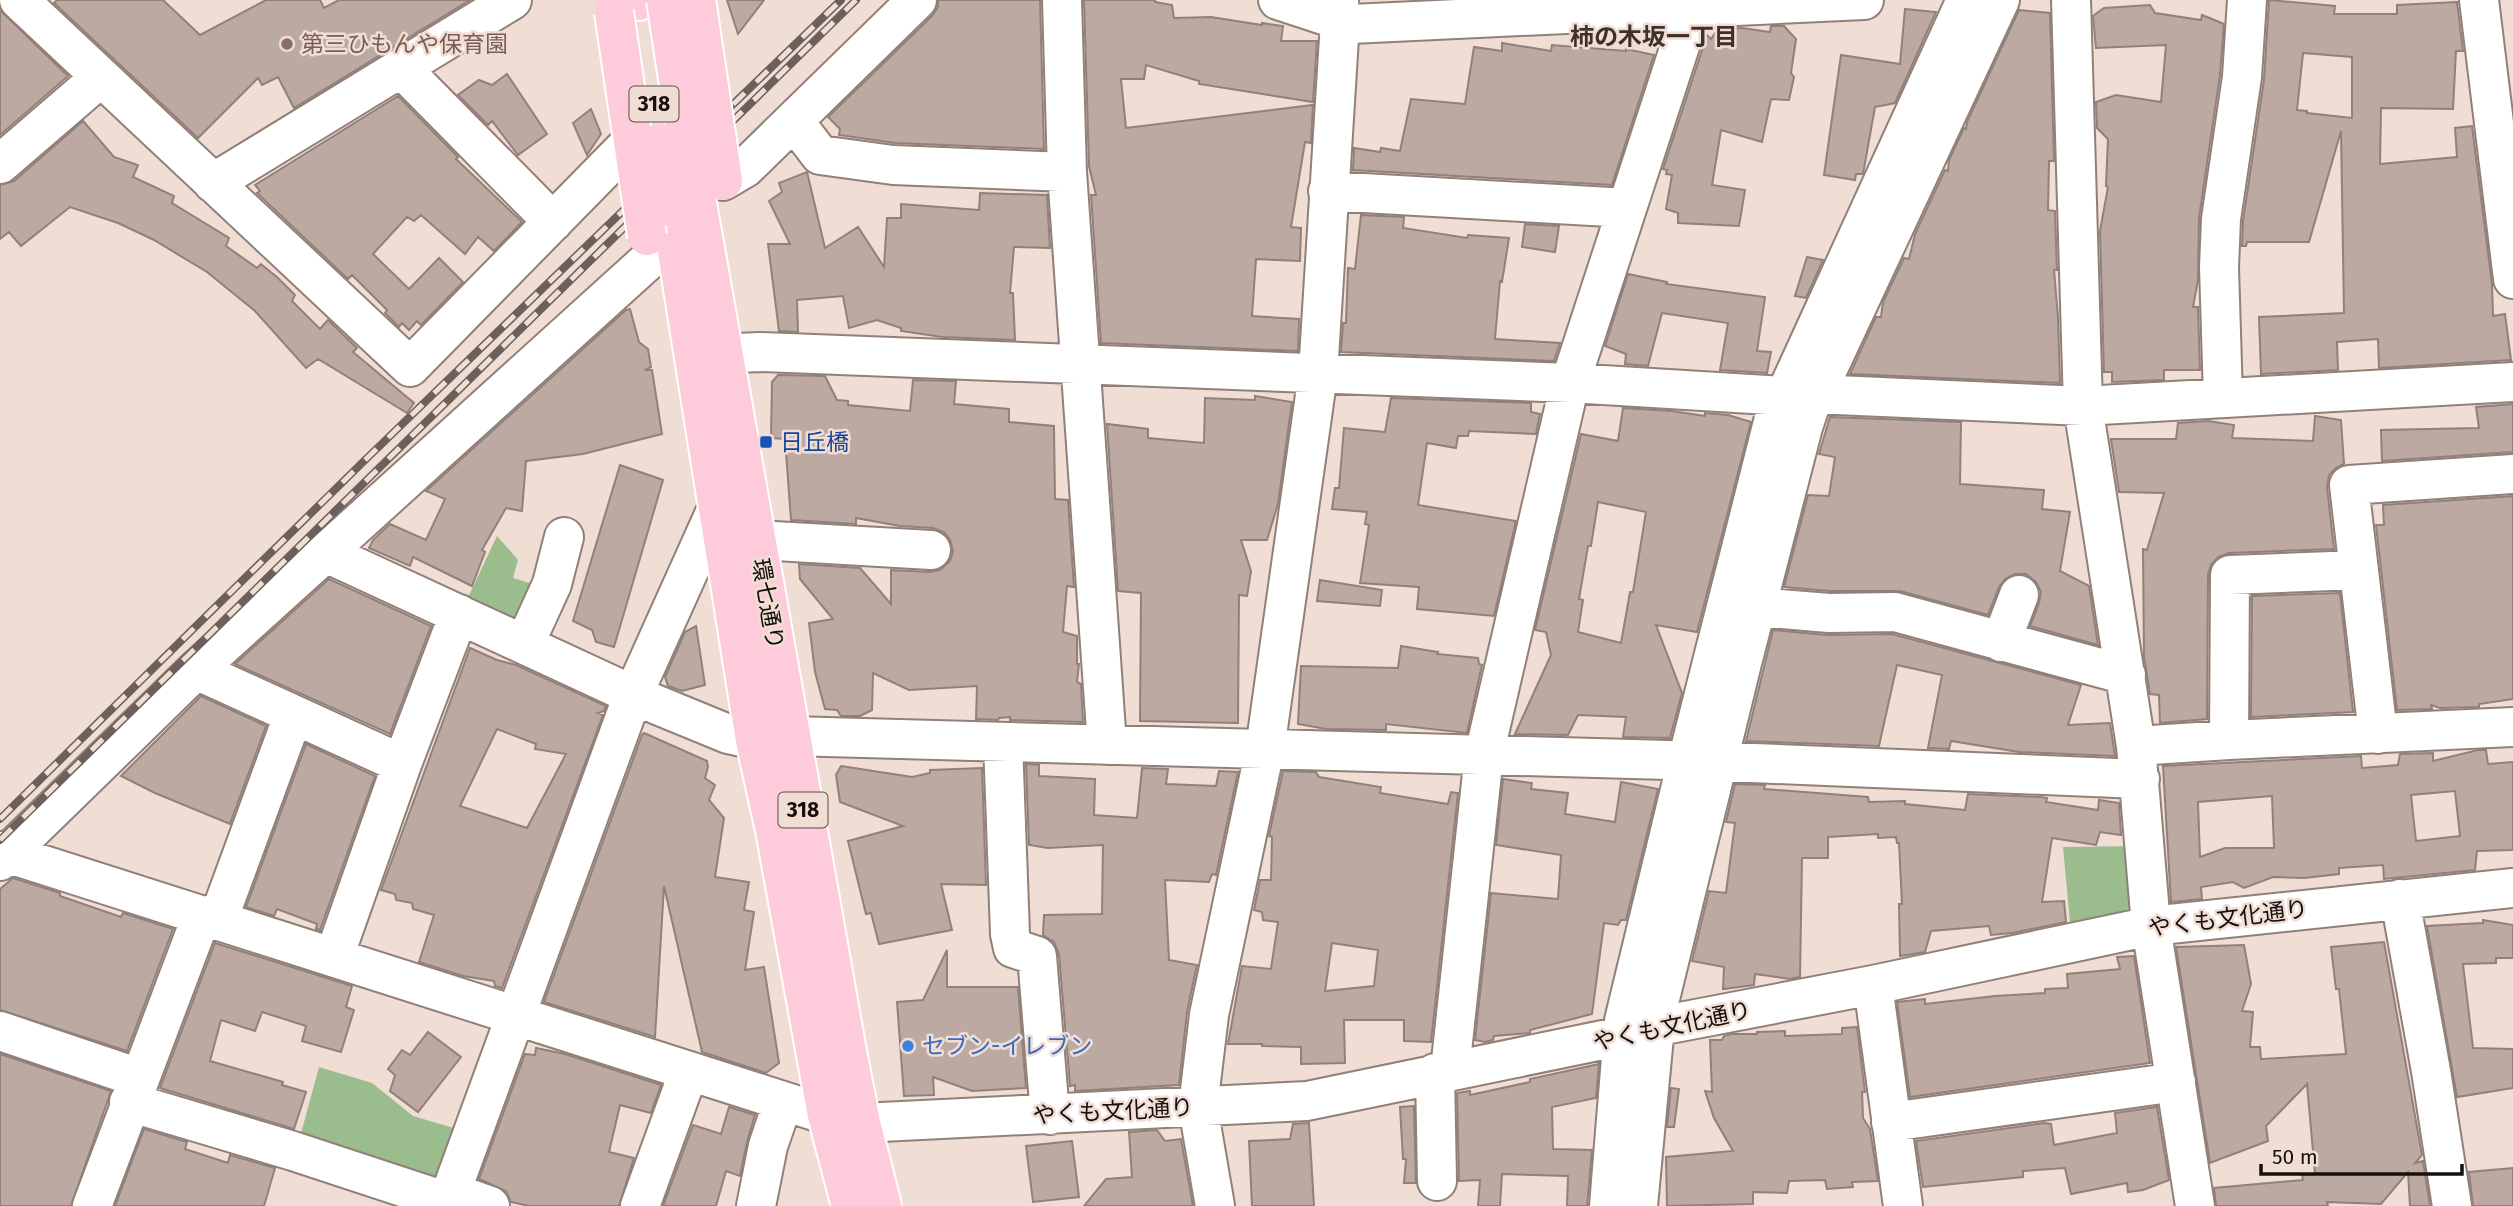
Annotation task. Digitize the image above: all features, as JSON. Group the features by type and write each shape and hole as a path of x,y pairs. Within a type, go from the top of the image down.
{"main road":[{"path":"696,0 677,216 674,336 720,414"},
{"path":"634,3 633,140 677,216 737,353 720,414"},
{"name":"環七通り","path":"634,3 720,414 757,540 773,738 775,830 844,1119 851,1206"},
{"name":"環七通り","path":"720,414 719,504 773,738"},
{"name":"環七通り","path":"844,1119 883,1206"}],"street":[{"path":"19,0 410,367 633,140"},
{"path":"213,183 512,0"},
{"path":"3,855 196,670 326,553 677,216 745,168 917,0"},
{"path":"1062,0 1067,172 1107,745"},
{"path":"1278,0 1339,11 1351,24 1588,6 1864,0"},
{"path":"1702,762 1757,607 1803,427 1799,395 1966,0"},
{"path":"1609,1206 1638,1032 1702,762 1752,497 1773,422 1799,395 1825,375 2000,0"},
{"path":"2071,0 2083,406 2126,675 2138,763 2151,926 2195,1206"},
{"path":"2223,398 2219,267 2221,219 2242,76 2247,0"},
{"path":"2479,0 2513,279"},
{"path":"1437,1181 1443,1072 1484,755 1570,383 1694,4"},
{"path":"1215,1206 1198,1107 1209,1015 1265,749 1318,374 1339,11"},
{"path":"401,68 553,222"},
{"path":"0,164 100,78"},
{"path":"794,121 820,155 893,165 1067,172"},
{"path":"1328,191 1627,208"},
{"path":"737,353 1570,383 2083,406 2513,382"},
{"path":"2378,733 2349,485 2513,474"},
{"path":"448,1200 634,695 719,504"},
{"path":"525,643 552,584 564,537"},
{"path":"757,540 931,550"},
{"path":"326,553 634,695 728,734 773,738 1702,762 2138,763 2229,740 2513,727"},
{"path":"2229,740 2230,575 2359,570"},
{"path":"2001,642 2019,595"},
{"path":"1757,607 1829,613 1895,612 2126,675"},
{"path":"334,957 402,764 459,614"},
{"path":"196,670 402,764"},
{"path":"92,1206 134,1090 210,918 293,716"},
{"path":"1003,742 1010,934 1013,948 1037,956 1050,1115"},
{"name":"やくも文化通り","path":"3,855 844,1119 1050,1115 1307,1101 2151,926 2513,888"},
{"path":"2400,899 2452,1206"},
{"path":"1873,985 1903,1206"},
{"path":"0,1031 134,1090 293,1152 448,1200 490,1206"},
{"path":"1638,1032 1638,1206"},
{"path":"640,1206 689,1071"},
{"path":"1891,1122 2176,1082"},
{"path":"756,1206 768,1146 783,1102"}],"green space":[{"path":"497,536 518,560 513,578 533,584 523,624 463,608"},
{"path":"2141,846 2146,918 2071,933 2063,847"},
{"path":"319,1067 372,1083 413,1116 467,1132 444,1193 296,1152"}],"building":[{"path":"57,0 163,0 200,35 266,0 320,0 324,8 339,0 470,0 294,108 278,77 262,85 258,78 198,138 54,3"},
{"path":"727,0 764,0 738,34"},
{"path":"938,0 1040,0 1044,149 895,143 839,135 840,129 828,117 932,16 938,7"},
{"path":"1084,0 1155,0 1172,5 1174,18 1211,17 1283,26 1281,41 1317,41 1313,102 1199,84 1199,81 1146,65 1144,79 1121,79 1126,128 1313,105 1311,143 1305,142 1291,227 1301,228 1300,261 1256,259 1252,316 1299,319 1298,351 1101,343 1091,195 1096,195 1089,166"},
{"path":"2269,0 2335,6 2334,14 2397,14 2397,5 2457,2 2463,51 2456,51 2453,109 2381,108 2380,164 2457,157 2455,128 2472,126 2492,284 2493,316 2505,314 2511,360 2379,368 2378,339 2337,342 2338,370 2261,374 2259,317 2344,313 2341,131 2309,242 2247,242 2246,246 2242,246 2243,221 2264,80","holes":["2303,53 2352,57 2352,118 2297,110"]},
{"path":"2150,5 2155,13 2201,20 2202,15 2224,24 2220,75 2199,218 2198,280 2193,307 2198,307 2200,370 2164,370 2164,380 2112,382 2112,372 2104,372 2100,231 2108,187 2108,139 2097,128 2096,102 2116,95 2161,102 2166,45 2096,48 2093,16 2104,8"},
{"path":"1905,9 1936,12 1895,103 1875,107 1863,174 1856,174 1855,180 1824,175 1841,55 1900,64"},
{"path":"0,10 68,76 0,135"},
{"path":"2019,10 2050,13 2054,161 2049,161 2048,210 2055,211 2057,270 2054,270 2060,383 1850,374 1876,317 1881,317 1883,302 1904,258 1909,259 1915,234 1945,170 1948,171 1949,160 1964,128 1966,129"},
{"path":"1771,26 1784,26 1796,39 1791,73 1794,77 1789,100 1771,99 1762,142 1721,130 1712,185 1745,190 1739,226 1678,223 1678,213 1666,209 1672,175 1666,174 1667,170 1663,169 1707,35 1711,39 1718,29 1742,28 1770,32"},
{"path":"1502,43 1551,51 1552,45 1626,49 1654,55 1612,185 1353,170 1354,148 1380,152 1381,148 1400,151 1411,99 1465,104 1474,47 1502,51"},
{"path":"507,74 547,134 518,155 492,121 488,125 458,95 479,80 492,85"},
{"path":"398,96 458,157 456,159 522,222 494,251 478,237 465,254 421,215 414,221 407,217 373,254 409,289 439,258 463,282 421,325 417,321 409,330 402,323 399,327 385,313 387,310 352,275 348,279 257,193 260,191 255,185"},
{"path":"591,109 601,134 587,155 573,123"},
{"path":"83,121 114,157 138,165 133,177 174,196 172,203 229,238 226,246 257,268 261,264 278,278 295,295 292,301 320,329 328,320 357,348 353,352 414,403 407,413 318,359 306,368 255,311 207,272 154,240 118,223 70,207 21,246 9,232 0,239 0,185 14,181"},
{"path":"807,172 825,248 858,227 884,267 887,218 901,218 901,204 979,210 980,193 1047,195 1050,248 1014,247 1010,293 1013,293 1015,340 942,337 901,331 901,328 877,320 849,328 843,296 797,300 798,332 779,331 768,244 790,244 769,201 782,192 779,183"},
{"path":"1361,215 1404,217 1403,228 1467,238 1468,235 1509,238 1502,282 1500,281 1495,339 1560,343 1554,361 1341,352 1343,323 1346,323 1348,268 1355,269"},
{"path":"1525,224 1559,226 1555,252 1522,247"},
{"path":"1807,257 1823,260 1806,298 1795,296"},
{"path":"1628,274 1667,282 1666,284 1765,297 1757,351 1771,352 1767,373 1720,370 1728,323 1662,313 1648,366 1625,364 1626,354 1605,346"},
{"path":"630,309 639,342 648,349 651,367 645,370 652,370 662,434 583,454 526,461 522,511 506,508 482,550 485,552 472,586 413,557 410,566 369,548 373,540 390,524 426,540 445,499 426,491"},
{"path":"778,375 825,376 837,400 848,401 848,405 910,411 913,380 956,381 954,404 1009,409 1009,422 1054,426 1055,499 1068,500 1074,587 1067,586 1063,632 1077,636 1077,682 1081,684 1083,722 1010,720 1010,717 998,720 976,719 977,686 909,690 873,673 872,710 860,716 841,716 837,710 825,709 815,672 809,623 833,619 800,579 799,564 860,568 891,604 891,570 940,570 950,561 953,551 944,532 933,528 900,526 856,518 856,524 791,520 785,439 771,438 772,382"},
{"path":"1255,396 1292,402 1278,504 1267,540 1241,540 1251,571 1247,596 1239,595 1238,723 1140,721 1141,593 1118,591 1107,424 1148,429 1148,438 1204,443 1205,398 1255,400"},
{"path":"1391,398 1531,403 1531,412 1540,414 1536,434 1469,431 1468,436 1458,436 1456,448 1427,443 1418,505 1516,521 1494,616 1417,609 1419,587 1360,583 1369,525 1365,524 1367,512 1332,509 1335,488 1339,488 1344,428 1385,432"},
{"path":"2513,404 2513,452 2382,461 2381,430 2479,428 2476,407"},
{"path":"1623,408 1705,416 1705,413 1728,415 1751,422 1697,632 1656,625 1682,693 1670,738 1623,737 1626,717 1578,715 1568,735 1515,734 1551,655 1546,632 1535,630 1581,434 1618,441","holes":["1598,502 1646,512 1633,592 1630,592 1621,643 1578,632 1583,600 1579,599"]},
{"path":"2315,416 2341,420 2344,464 2329,475 2327,487 2334,549 2229,553 2218,557 2211,565 2208,575 2207,719 2160,723 2159,695 2150,694 2144,657 2143,549 2147,550 2164,493 2119,492 2111,439 2176,439 2178,423 2208,421 2234,425 2232,438 2313,441"},
{"path":"1830,417 1961,422 1960,484 2044,490 2042,509 2070,512 2060,571 2089,586 2098,645 2030,626 2041,592 2036,582 2026,574 2015,574 2005,579 1988,615 1900,591 1830,591 1784,587 1808,495 1829,496 1835,457 1819,454"},
{"path":"620,465 663,480 614,647 596,642 592,630 573,621"},
{"path":"2513,496 2513,699 2479,704 2479,707 2440,708 2431,705 2432,709 2397,710 2376,525 2384,525 2383,505"},
{"path":"329,579 431,626 390,734 235,664"},
{"path":"1320,580 1382,590 1380,606 1317,601"},
{"path":"2340,593 2353,712 2251,717 2252,596"},
{"path":"696,626 705,685 682,691 668,686 665,677 685,632"},
{"path":"1773,630 1827,635 1892,634 2081,685 2068,725 2110,723 2115,756 2019,752 1951,741 1949,749 1928,748 1942,675 1897,665 1879,746 1746,741"},
{"path":"1401,646 1438,652 1437,654 1478,658 1479,664 1482,665 1467,733 1386,724 1386,730 1326,729 1298,724 1301,666 1398,668"},
{"path":"470,648 516,665 606,706 604,711 598,713 603,715 502,988 495,986 494,981 463,976 419,962 434,915 413,909 412,903 396,900 395,894 381,890","holes":["497,729 536,744 535,749 566,754 527,828 460,806"]},
{"path":"201,696 266,726 230,824 121,776"},
{"path":"644,733 707,761 705,778 715,785 709,800 724,818 715,877 749,882 744,910 754,912 745,970 764,967 779,1063 766,1073 702,1052 664,886 655,1037 544,1002"},
{"path":"306,744 375,776 320,930 316,929 317,924 277,909 274,916 246,907"},
{"path":"2486,750 2488,764 2513,762 2513,850 2477,851 2475,870 2384,879 2383,865 2339,868 2339,874 2304,878 2273,877 2244,888 2233,882 2201,887 2202,899 2171,902 2163,766 2361,756 2362,768 2398,765 2400,754 2433,753 2433,761","holes":["2455,791 2460,836 2416,841 2411,795","2272,796 2274,848 2225,848 2200,857 2198,802"]},
{"path":"1026,764 1039,765 1039,776 1095,779 1094,815 1137,818 1142,768 1168,769 1166,784 1216,786 1219,771 1238,772 1216,875 1212,874 1209,882 1165,880 1169,960 1197,965 1187,1012 1179,1085 1075,1091 1075,1085 1070,1086 1059,954 1054,942 1043,935 1044,915 1102,914 1103,845 1048,848 1029,845"},
{"path":"841,766 912,777 930,773 930,770 982,768 986,885 941,884 952,930 879,944 871,913 866,914 848,841 903,826 840,802 836,775"},
{"path":"1283,771 1316,772 1319,777 1381,787 1380,793 1448,804 1451,792 1458,793 1431,1042 1404,1041 1404,1020 1344,1020 1345,1063 1301,1064 1301,1047 1228,1044 1242,966 1271,969 1278,922 1263,920 1262,912 1254,910 1260,880 1271,880 1272,837 1269,836","holes":["1332,943 1378,950 1374,986 1325,991"]},
{"path":"1503,779 1532,783 1531,789 1568,793 1565,814 1615,822 1621,782 1658,789 1626,920 1621,920 1618,925 1604,923 1592,1014 1530,1030 1530,1033 1494,1036 1493,1040 1485,1042 1475,1040 1491,893 1558,899 1561,855 1496,845"},
{"path":"1735,784 1765,785 1764,789 1868,797 1869,802 1905,801 1905,804 1965,810 1968,794 2041,797 2047,798 2046,802 2098,810 2099,800 2119,803 2121,835 2100,832 2096,845 2052,838 2042,902 2064,901 2066,922 1991,935 1989,926 1931,931 1925,952 1900,956 1899,904 1902,904 1899,843 1896,837 1878,838 1878,834 1828,837 1828,858 1802,858 1800,977 1790,979 1755,974 1754,985 1723,989 1724,967 1692,961 1709,891 1726,893 1735,823 1726,822"},
{"path":"13,878 121,917 123,913 173,929 127,1051 0,1010 0,889"},
{"path":"2483,920 2513,925 2513,958 2496,958 2496,963 2463,964 2473,1048 2513,1049 2513,1088 2457,1097 2427,926 2483,923"},
{"path":"2384,942 2422,1155 2415,1163 2423,1161 2430,1206 2410,1206 2408,1172 2381,1204 2327,1202 2328,1206 2216,1206 2214,1188 2303,1180 2302,1175 2315,1174 2307,1084 2266,1126 2268,1141 2210,1163 2176,947 2244,945 2251,984 2242,1011 2253,1012 2250,1047 2260,1047 2261,1059 2346,1054 2331,947"},
{"path":"215,943 352,986 346,1007 354,1010 341,1052 302,1041 306,1026 262,1012 255,1031 221,1020 210,1061 283,1082 282,1085 306,1092 294,1129 160,1088"},
{"path":"947,950 947,987 1018,987 1026,1088 972,1091 933,1077 934,1095 904,1096 897,1002 923,1000"},
{"path":"2134,956 2150,1063 1910,1097 1897,1002 1925,999 1925,1004 2045,993 2045,989 2068,988 2067,974 2120,969 2117,957"},
{"path":"1857,1027 1865,1092 1862,1092 1863,1118 1870,1129 1878,1181 1852,1182 1853,1187 1827,1189 1825,1180 1789,1181 1787,1193 1753,1192 1753,1204 1667,1206 1666,1157 1733,1151 1714,1118 1705,1091 1712,1092 1710,1040 1722,1040 1724,1036 1731,1034 1757,1032 1785,1031 1785,1036 1842,1034 1842,1028"},
{"path":"428,1032 461,1057 418,1112 390,1091 395,1075 388,1069 402,1050 410,1055"},
{"path":"536,1048 565,1054 661,1085 651,1113 620,1105 609,1152 634,1158 619,1206 529,1206 511,1202 506,1191 479,1179 525,1054 535,1055"},
{"path":"0,1054 111,1091 71,1206 0,1206"},
{"path":"1599,1064 1596,1098 1552,1107 1553,1149 1592,1150 1587,1206 1567,1206 1568,1176 1502,1174 1500,1206 1478,1206 1480,1180 1459,1181 1457,1093 1470,1091 1470,1095"},
{"path":"1671,1088 1679,1089 1674,1127 1667,1127"},
{"path":"1414,1106 1416,1183 1404,1183 1406,1159 1403,1159 1400,1107"},
{"path":"729,1107 755,1115 740,1176 726,1171 716,1206 663,1206 693,1125 721,1134"},
{"path":"2157,1107 2169,1180 2143,1190 2128,1192 2127,1183 2071,1194 2065,1168 2023,1171 2023,1177 1923,1187 1916,1141 2044,1123 2051,1124 2054,1145 2117,1133 2115,1113"},
{"path":"1309,1123 1314,1206 1252,1206 1249,1141 1290,1139 1293,1124"},
{"path":"144,1129 187,1142 185,1149 228,1163 230,1155 275,1168 264,1206 115,1206"},
{"path":"1157,1130 1165,1141 1181,1139 1193,1206 1084,1206 1106,1179 1132,1177 1129,1132"},
{"path":"1072,1141 1079,1197 1033,1202 1026,1146"},
{"path":"2513,1168 2513,1206 2473,1206 2469,1172"}],"railway":[{"path":"0,819 363,462 841,0"},
{"path":"0,840 856,0"}],"place":[{"name":"第三ひもんや保育園","path":"287,44"},
{"name":"日丘橋","path":"766,442"},
{"name":"セブン-イレブン","path":"908,1046"}],"district":[{"name":"柿の木坂一丁目","path":"1654,37"}]}
